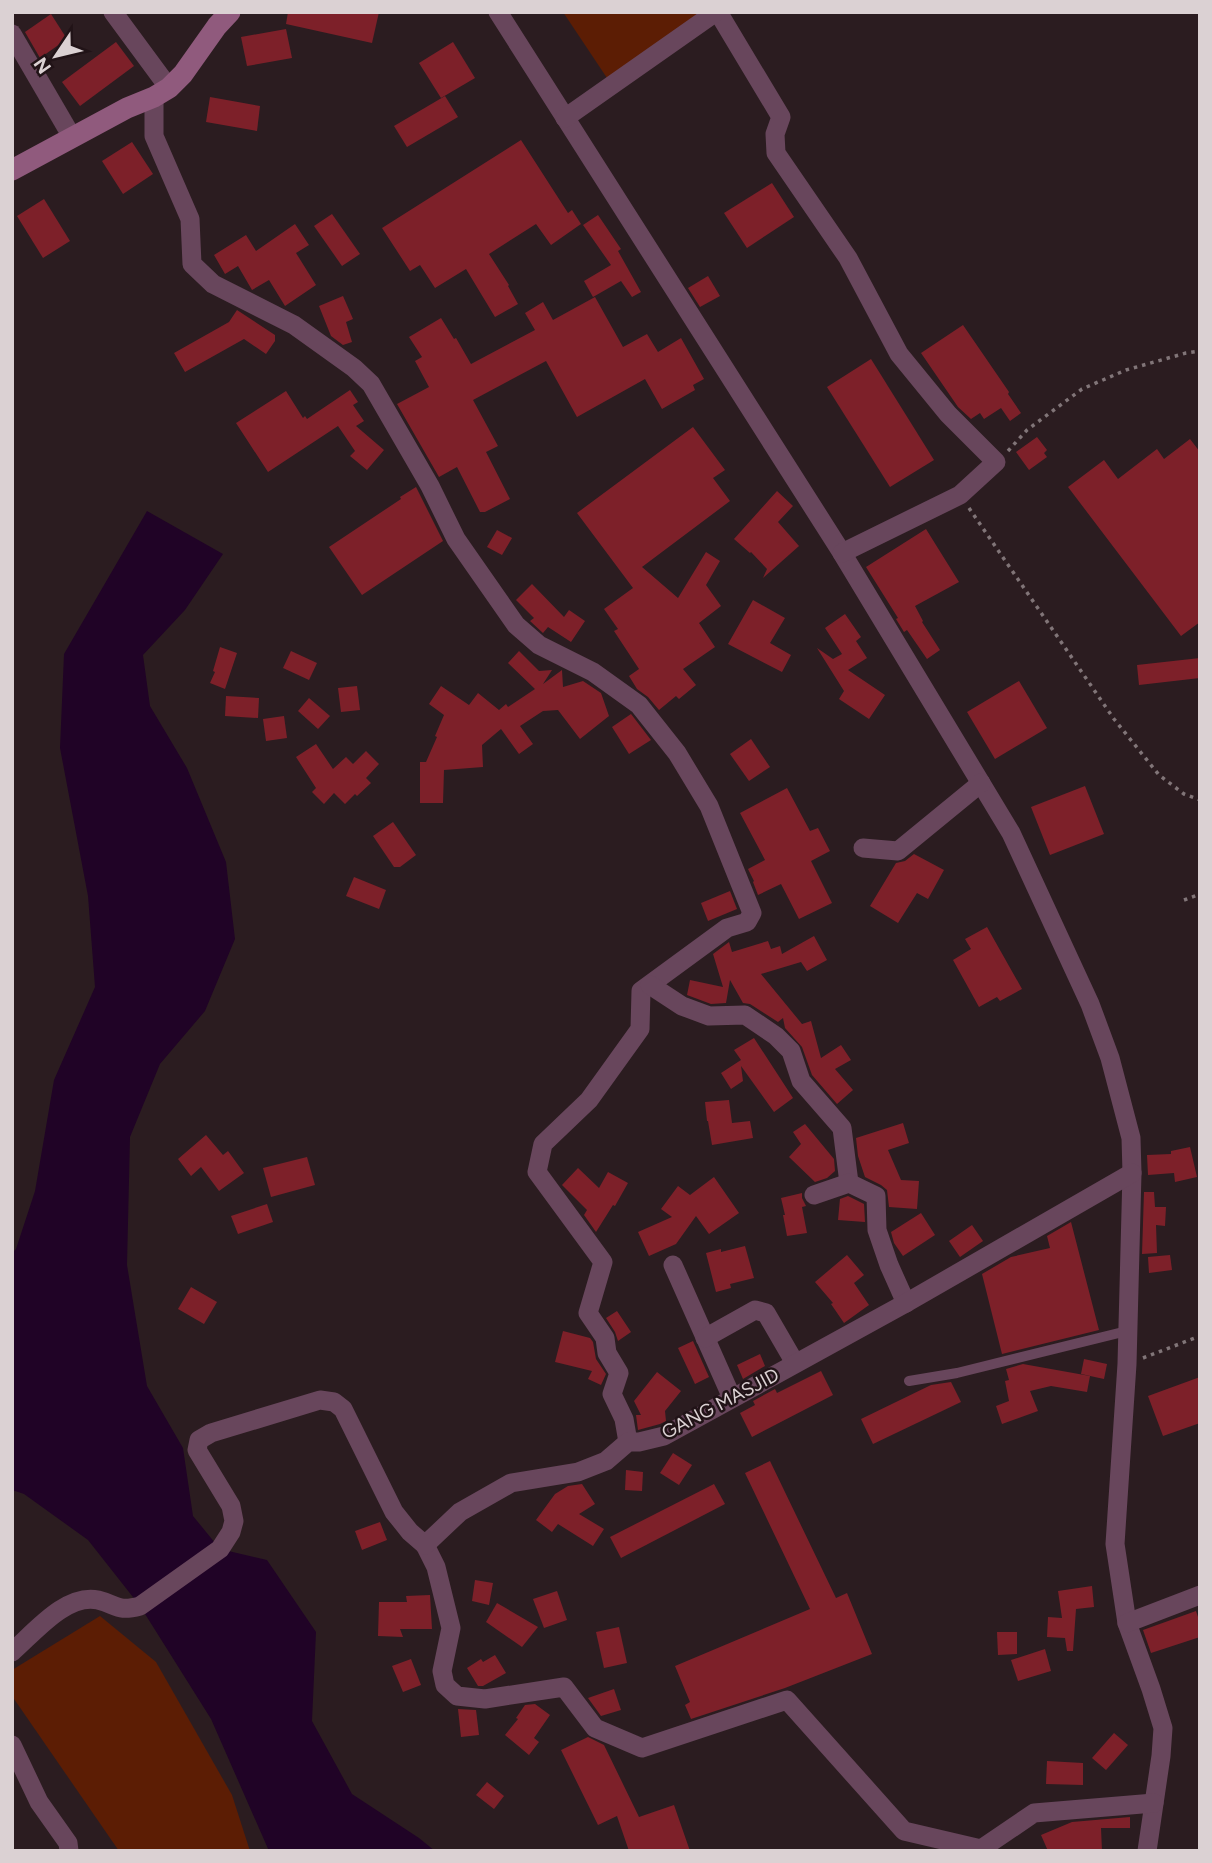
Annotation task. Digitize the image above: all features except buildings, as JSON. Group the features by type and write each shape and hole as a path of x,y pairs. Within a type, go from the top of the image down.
{"street":[{"path":"113,12 162,93 154,136 190,219 192,264 214,284 294,325 354,368 371,384 430,486 456,539 516,625 539,645 593,672 639,705 677,753 709,806 752,913 747,922 727,928 641,991 640,1029 589,1100 543,1144 537,1172 603,1262 588,1313 604,1338 607,1353 619,1373 612,1394 624,1419 628,1442"},
{"path":"12,170 128,108 162,93 183,74 230,12"},
{"path":"498,12 842,553 1011,833 1090,1004 1110,1058 1132,1138 1127,1364 1115,1544 1127,1623 1152,1689 1163,1728 1147,1851"},
{"path":"565,118 717,12 781,117 775,134 776,153 848,258 899,354 948,414 996,462 960,495 842,553"},
{"path":"12,34 72,137"},
{"path":"863,848 898,851 981,783"},
{"path":"650,985 682,1006 709,1016 745,1015 776,1036 791,1051 801,1081 842,1128 849,1183"},
{"name":"GANG MASJID","path":"425,1545 460,1512 511,1483 578,1472 606,1461 628,1442 664,1436 906,1303 1132,1173"},
{"path":"814,1195 849,1183 876,1196 877,1230 906,1303"},
{"path":"673,1265 732,1398"},
{"path":"705,1338 755,1310 766,1313 795,1363"},
{"path":"12,1652 61,1609 73,1602 97,1600 125,1610 140,1606 220,1549 231,1532 234,1521 231,1506 197,1450 199,1440 211,1433 320,1400 334,1402 343,1409 394,1512 425,1545 436,1567 451,1628 442,1671 445,1685 457,1696 485,1699 564,1687 595,1728 642,1748 787,1700 904,1831 981,1849 1034,1812 1154,1803"},
{"path":"1127,1623 1200,1595"},
{"path":"12,1745 38,1802 68,1843 69,1851"}],"lane":[{"path":"909,1381 957,1373 1127,1331"}],"path":[{"path":"996,462 1027,430 1082,389 1126,370 1200,351"},
{"path":"960,495 1114,719 1159,775 1184,794 1200,800"},
{"path":"1184,900 1200,894"},
{"path":"1127,1364 1200,1336"}],"shaded area":[{"path":"563,12 710,12 609,81"},
{"path":"147,511 223,554 185,610 143,655 150,706 187,768 226,862 235,939 205,1011 160,1064 130,1137 127,1265 147,1386 183,1448 193,1516 220,1549 267,1560 316,1632 312,1721 352,1794 435,1851 269,1851 211,1719 140,1606 88,1540 24,1494 12,1490 12,1253 16,1249 35,1191 54,1080 95,987 88,896 60,748 64,654"},
{"path":"100,1616 156,1662 232,1795 250,1851 119,1851 12,1696 12,1670"}]}
